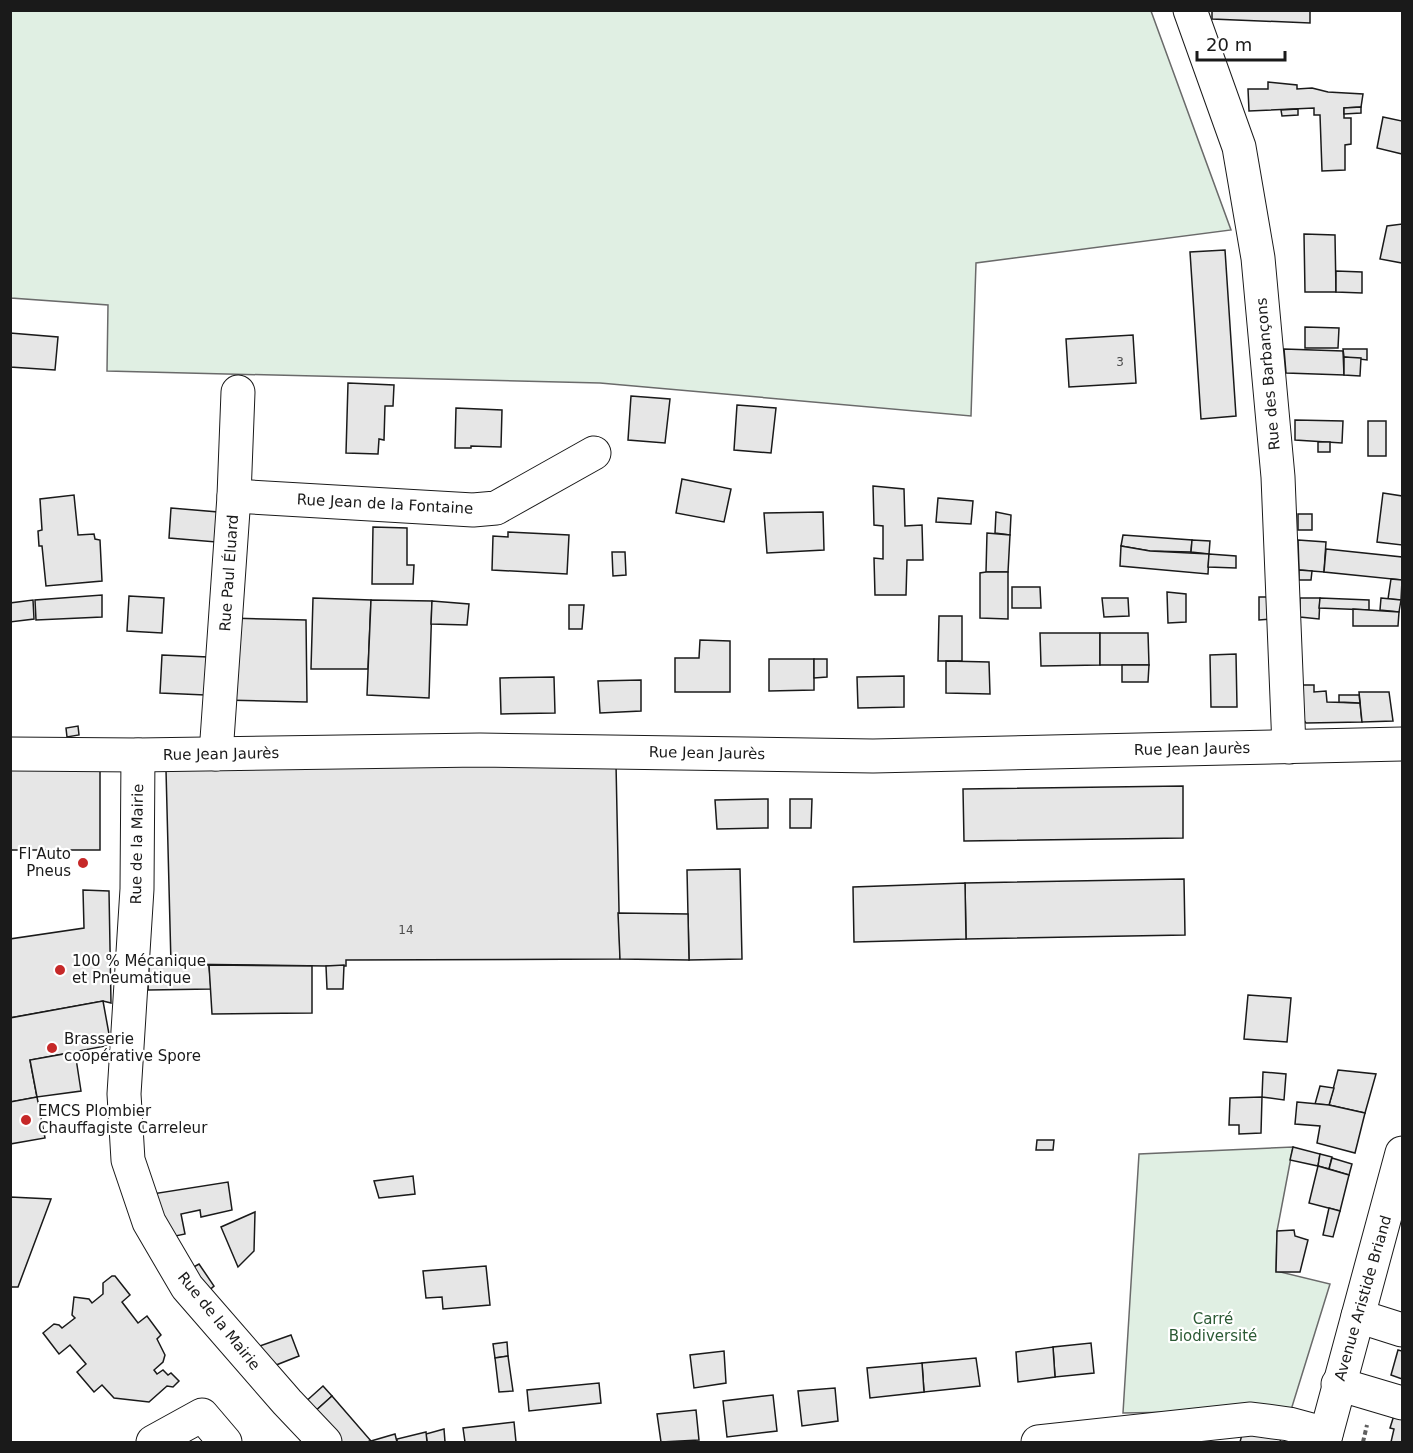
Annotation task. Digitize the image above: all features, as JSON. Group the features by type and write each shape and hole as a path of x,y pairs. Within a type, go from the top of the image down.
{"street":[{"name":"Rue des Barbançons","path":"1190,10 1239,147 1258,258 1278,477 1289,747"},
{"name":"Rue Paul Éluard","path":"216,754 234,496 238,392"},
{"name":"Rue Jean de la Fontaine","path":"234,496 473,510 496,508 594,453"},
{"name":"Rue Jean Jaurès","path":"10,754 138,755 480,750 873,756 1402,744"},
{"name":"Rue de la Mairie","path":"138,755 137,889 124,1094 128,1160 149,1222 188,1287 325,1443"},
{"name":"Avenue Aristide Briand","path":"1325,1438 1402,1153"},
{"path":"1358,1316 1402,1330"},
{"path":"1338,1384 1402,1403"},
{"path":"153,1443 202,1415 225,1443"},
{"path":"1038,1443 1251,1419 1288,1424 1325,1438"}],"green space":[{"path":"10,11 1151,11 1231,230 976,263 971,416 600,383 107,371 108,305 11,298"},
{"name":"Carré Biodiversité","path":"1293,1147 1277,1231 1276,1271 1330,1284 1291,1410 1123,1413 1139,1154"}],"building":[{"path":"1212,10 1310,10 1310,23 1212,19"},
{"path":"1268,82 1297,85 1297,89 1312,88 1328,92 1363,94 1361,107 1344,108 1344,118 1351,118 1351,144 1345,145 1345,170 1322,171 1320,115 1314,115 1314,108 1249,111 1248,89 1268,89"},
{"path":"1361,107 1361,113 1344,114 1344,108"},
{"path":"1298,109 1298,115 1282,116 1281,110"},
{"path":"1383,117 1402,121 1402,154 1377,148"},
{"path":"1402,224 1402,263 1380,259 1387,226"},
{"path":"1304,234 1335,235 1336,292 1305,292"},
{"path":"1225,250 1236,416 1201,419 1190,252"},
{"path":"1336,271 1362,272 1362,293 1336,292"},
{"path":"1305,327 1339,328 1338,348 1305,348"},
{"path":"10,333 58,337 55,370 10,367"},
{"path":"1133,335 1136,383 1069,387 1066,339"},
{"path":"1284,349 1343,351 1344,375 1286,373"},
{"path":"1343,349 1367,349 1367,360 1344,357"},
{"path":"1344,357 1361,358 1360,376 1344,375"},
{"path":"348,383 394,385 393,406 385,406 384,440 379,439 378,454 346,453"},
{"path":"631,396 670,399 665,443 628,440"},
{"path":"737,405 776,408 771,453 734,450"},
{"path":"456,408 502,410 501,447 455,448"},
{"path":"1295,420 1343,421 1342,443 1295,440"},
{"path":"1368,421 1386,421 1386,456 1368,456"},
{"path":"1318,442 1330,442 1330,452 1318,452"},
{"path":"682,479 731,489 724,522 676,513"},
{"path":"873,486 904,489 905,526 922,525 923,560 907,560 906,595 875,595 874,558 883,559 883,526 874,525"},
{"path":"1383,493 1402,496 1402,545 1377,542"},
{"path":"74,495 78,535 94,534 95,539 100,540 102,581 46,586 42,546 39,546 38,531 42,530 40,499"},
{"path":"938,498 973,501 971,524 936,522"},
{"path":"171,508 218,512 216,542 169,538"},
{"path":"823,512 824,550 767,553 764,513"},
{"path":"996,512 1011,515 1010,535 995,533"},
{"path":"1298,514 1312,514 1312,530 1298,530"},
{"path":"373,527 407,528 407,565 414,565 413,584 372,584"},
{"path":"508,532 569,535 567,574 492,570 493,536 508,537"},
{"path":"987,533 1010,535 1008,572 986,572"},
{"path":"1123,535 1192,540 1191,552 1150,551 1121,546"},
{"path":"1192,540 1210,541 1209,554 1191,552"},
{"path":"1298,540 1326,542 1324,572 1299,570"},
{"path":"1121,546 1150,551 1209,554 1208,574 1120,566"},
{"path":"1326,549 1402,557 1402,580 1324,572"},
{"path":"612,552 625,552 626,575 613,576"},
{"path":"1209,554 1236,556 1236,568 1208,567"},
{"path":"1299,570 1312,571 1311,580 1299,580"},
{"path":"1008,572 1008,619 980,618 980,573"},
{"path":"1391,579 1402,580 1401,600 1388,599"},
{"path":"1012,587 1040,587 1041,608 1012,608"},
{"path":"1167,592 1186,594 1186,622 1168,623"},
{"path":"102,595 102,617 36,620 35,600"},
{"path":"129,596 164,598 162,633 127,631"},
{"path":"1259,597 1271,597 1271,619 1259,620"},
{"path":"313,598 371,600 368,669 311,669"},
{"path":"1102,598 1128,598 1129,616 1104,617"},
{"path":"1300,598 1320,598 1319,619 1300,617"},
{"path":"1320,598 1369,600 1369,610 1319,608"},
{"path":"1381,598 1401,600 1399,612 1380,610"},
{"path":"33,600 34,619 10,622 10,603"},
{"path":"371,600 432,601 429,698 367,695"},
{"path":"432,601 469,604 467,625 431,624"},
{"path":"569,605 584,605 582,629 569,629"},
{"path":"1353,609 1399,612 1398,626 1353,626"},
{"path":"939,616 962,616 962,661 938,661"},
{"path":"228,618 306,620 307,702 223,700"},
{"path":"1040,633 1100,633 1100,665 1041,666"},
{"path":"1100,633 1148,633 1149,665 1100,665"},
{"path":"700,640 730,641 730,692 675,692 675,658 699,658"},
{"path":"1236,654 1237,707 1211,707 1210,655"},
{"path":"162,655 208,657 205,695 160,693"},
{"path":"769,659 814,659 814,690 769,691"},
{"path":"814,659 827,659 827,677 814,678"},
{"path":"946,661 989,662 990,694 946,693"},
{"path":"1122,665 1149,665 1148,682 1122,682"},
{"path":"904,676 904,707 858,708 857,677"},
{"path":"554,677 555,713 501,714 500,678"},
{"path":"641,680 641,711 600,713 598,681"},
{"path":"1301,685 1314,685 1314,692 1326,691 1327,702 1360,703 1362,722 1306,723 1302,718"},
{"path":"1359,692 1389,692 1393,721 1362,722"},
{"path":"1339,695 1359,695 1360,703 1339,702"},
{"path":"78,726 79,735 67,737 66,728"},
{"path":"616,764 620,959 346,960 346,966 171,964 166,770"},
{"path":"100,766 100,850 10,850 10,768"},
{"path":"1183,786 1183,838 964,841 963,789"},
{"path":"768,799 768,828 717,829 715,800"},
{"path":"790,799 812,799 811,828 790,828"},
{"path":"740,869 742,959 689,960 687,870"},
{"path":"1184,879 1185,935 966,939 965,883"},
{"path":"965,883 966,939 854,942 853,887"},
{"name":"100 % Mécanique et Pneumatique","path":"83,890 109,891 111,1003 103,1001 10,1018 10,939 84,928"},
{"path":"618,913 688,914 689,960 620,959"},
{"path":"149,964 209,965 211,989 148,990"},
{"path":"209,965 312,966 312,1013 212,1014"},
{"path":"344,965 343,989 327,989 326,966"},
{"path":"1248,995 1291,998 1287,1042 1244,1039"},
{"name":"Brasserie coopérative Spore","path":"103,1001 111,1045 30,1060 37,1097 10,1102 10,1018"},
{"path":"75,1052 81,1091 37,1097 30,1060"},
{"path":"1338,1070 1376,1074 1365,1113 1329,1105"},
{"path":"1263,1072 1286,1074 1284,1100 1262,1097"},
{"path":"1320,1086 1334,1088 1329,1105 1315,1104"},
{"name":"EMCS Plombier Chauffagiste Carreleur","path":"37,1097 45,1138 10,1144 10,1102"},
{"path":"1262,1097 1261,1133 1239,1134 1239,1125 1229,1125 1230,1098"},
{"path":"1297,1102 1329,1105 1365,1113 1355,1153 1317,1143 1320,1126 1295,1124"},
{"path":"1037,1140 1054,1140 1053,1150 1036,1150"},
{"path":"1293,1147 1320,1154 1318,1166 1290,1160"},
{"path":"1320,1154 1332,1157 1329,1169 1318,1166"},
{"path":"1332,1158 1352,1164 1349,1175 1329,1169"},
{"path":"1318,1166 1349,1175 1340,1211 1309,1203"},
{"path":"413,1176 415,1194 379,1198 374,1181"},
{"path":"228,1182 232,1210 201,1217 200,1210 181,1214 185,1234 171,1237 152,1194"},
{"path":"10,1197 51,1199 18,1287 10,1287"},
{"path":"1329,1208 1340,1211 1333,1237 1323,1235"},
{"path":"255,1212 254,1251 238,1267 221,1227"},
{"path":"1294,1230 1295,1236 1308,1240 1300,1272 1276,1272 1277,1231"},
{"path":"199,1264 214,1286 206,1293 190,1269"},
{"path":"486,1266 490,1305 443,1309 442,1297 426,1298 423,1271"},
{"path":"115,1276 130,1295 122,1302 138,1323 147,1316 161,1335 157,1339 165,1355 163,1362 154,1370 157,1374 163,1370 168,1375 171,1373 179,1381 173,1387 167,1386 149,1402 114,1398 102,1385 94,1392 77,1372 86,1364 70,1345 59,1354 43,1333 54,1324 62,1328 75,1318 72,1315 74,1297 89,1299 92,1303 103,1294 103,1283"},
{"path":"291,1335 299,1356 271,1367 254,1348"},
{"path":"507,1342 508,1356 495,1358 493,1344"},
{"path":"1091,1343 1094,1373 1055,1377 1053,1347"},
{"path":"1053,1347 1055,1377 1018,1382 1016,1352"},
{"path":"1398,1350 1402,1351 1402,1379 1391,1375"},
{"path":"724,1351 726,1383 694,1388 690,1355"},
{"path":"508,1356 513,1391 499,1392 495,1358"},
{"path":"976,1358 980,1386 924,1392 922,1363"},
{"path":"922,1363 924,1392 870,1398 867,1368"},
{"path":"599,1383 601,1403 529,1411 527,1390"},
{"path":"323,1386 332,1396 312,1414 303,1404"},
{"path":"835,1388 838,1421 802,1426 798,1391"},
{"path":"773,1395 777,1431 727,1437 723,1401"},
{"path":"332,1396 371,1441 338,1442 312,1414"},
{"path":"696,1410 699,1440 661,1442 657,1414"},
{"path":"1395,1412 1402,1414 1402,1442 1391,1442 1394,1429 1390,1428"},
{"path":"514,1422 516,1442 465,1442 463,1428"},
{"path":"1244,1427 1282,1434 1280,1442 1240,1442"},
{"path":"444,1429 445,1442 427,1442 426,1434"},
{"path":"426,1432 427,1442 397,1442 397,1439"},
{"path":"395,1434 397,1442 367,1442 371,1441"}],"place":[{"name":"Fl Auto Pneus","path":"83,863"},
{"name":"100 % Mécanique et Pneumatique","path":"60,970"},
{"name":"Brasserie coopérative Spore","path":"52,1048"},
{"name":"EMCS Plombier Chauffagiste Carreleur","path":"26,1120"}]}
